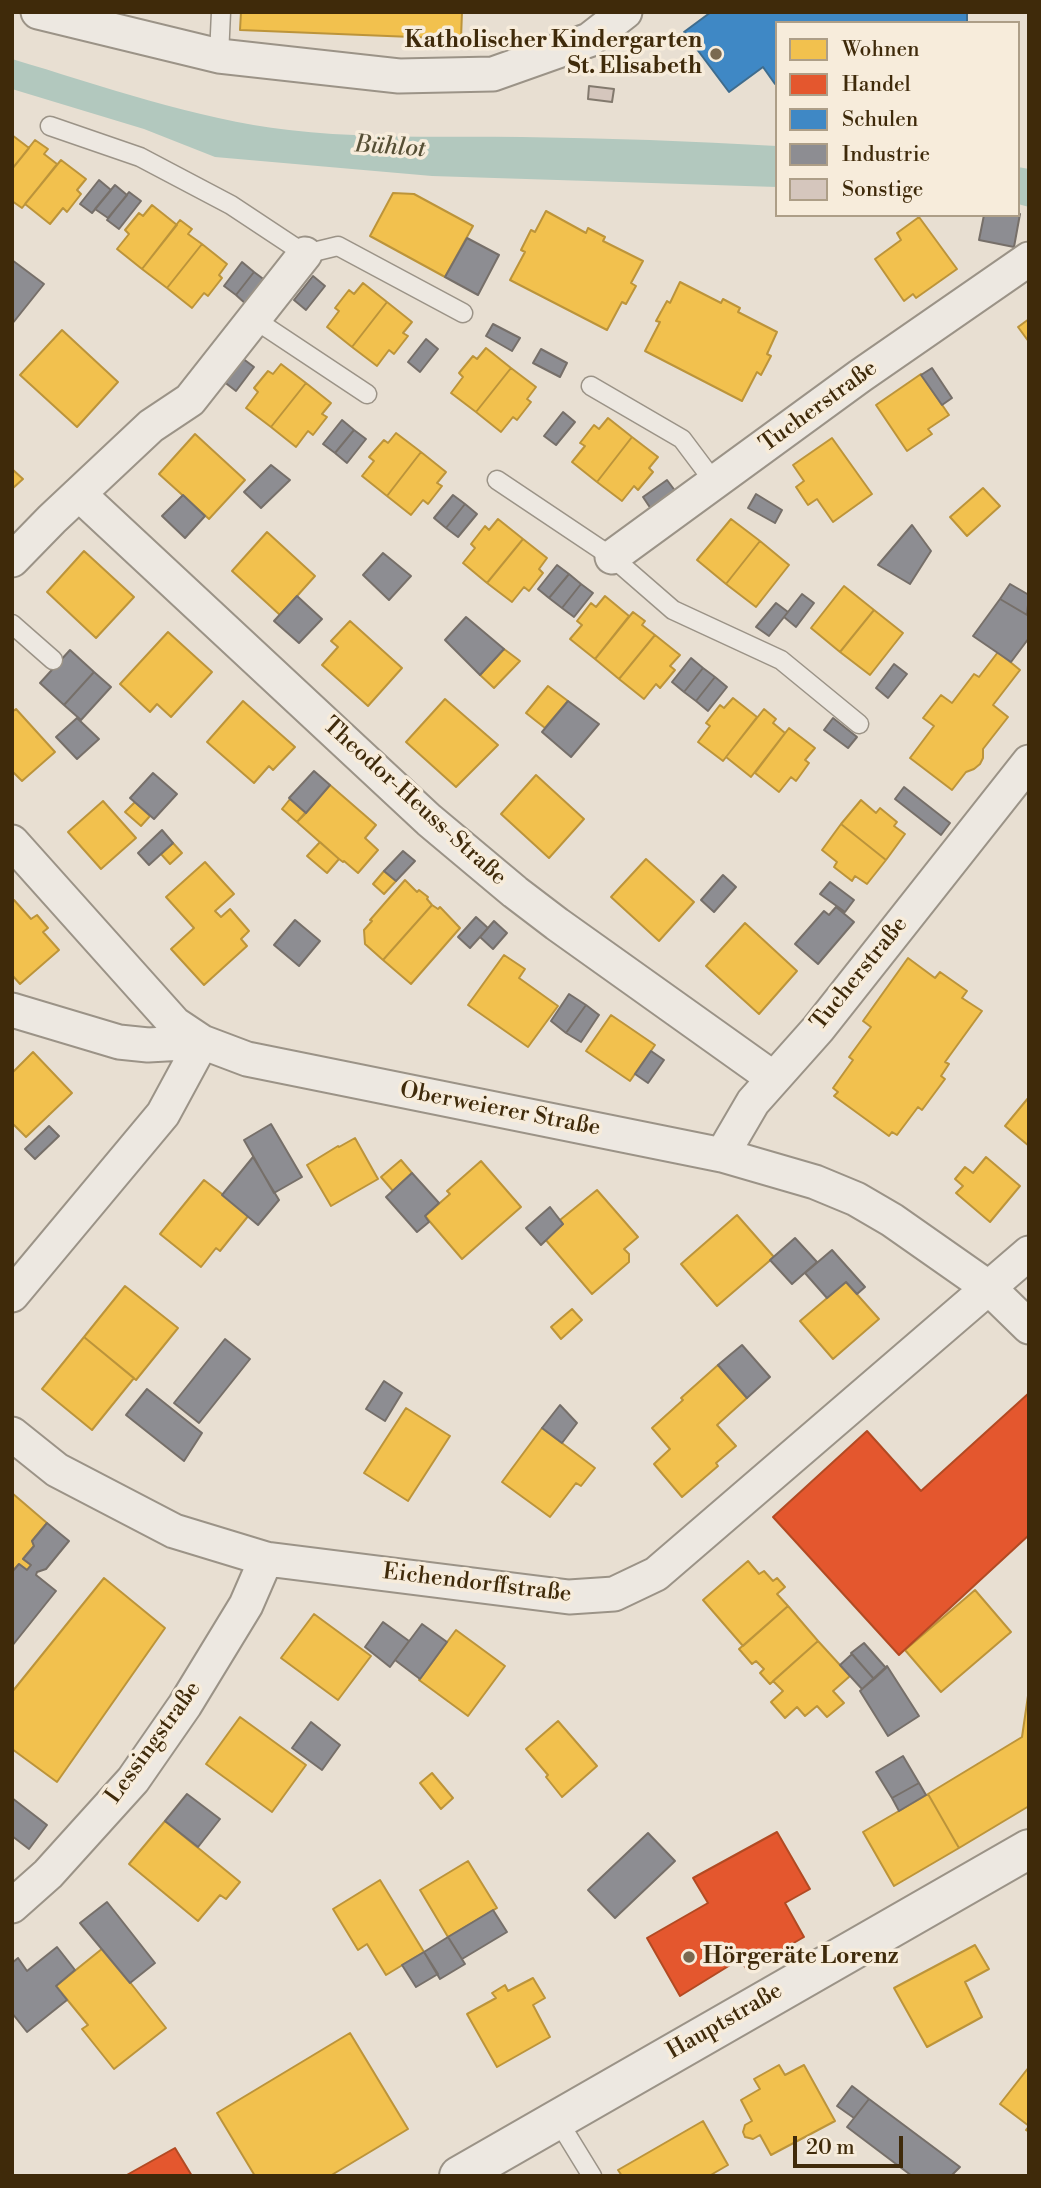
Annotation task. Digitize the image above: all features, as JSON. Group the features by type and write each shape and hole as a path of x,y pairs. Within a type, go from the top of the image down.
{"street":[{"path":"38,12 219,56 399,76 494,74 589,40 625,12"},
{"path":"12,560 151,426 190,400 305,254"},
{"name":"Tucherstraße","path":"612,558 860,376 1029,259"},
{"name":"Theodor-Heuss-Straße","path":"80,495 429,820 557,924 773,1078"},
{"name":"Tucherstraße","path":"722,1155 753,1102 818,1029 1029,762"},
{"name":"Oberweierer Straße","path":"12,842 175,1024 202,1042 247,1059 722,1155 815,1182 856,1199 892,1220 989,1288 1029,1326"},
{"path":"12,1010 119,1042 153,1045 202,1042"},
{"path":"12,1295 163,1114 202,1042"},
{"name":"Eichendorffstraße","path":"12,1434 57,1470 174,1531 266,1559 569,1597 614,1594 656,1574 1029,1253"},
{"name":"Lessingstraße","path":"12,1906 48,1874 133,1780 185,1705 246,1605 266,1559"},
{"name":"Hauptstraße","path":"459,2176 1028,1851"}],"lane":[{"path":"219,56 221,12"},
{"path":"50,126 141,157 231,205 305,254 338,246 463,313"},
{"path":"254,319 367,394"},
{"path":"591,386 682,439 715,483"},
{"path":"497,480 612,558 673,610 781,660 859,724"},
{"path":"12,624 53,660"},
{"path":"557,2119 592,2176"}],"water":[{"name":"Bühlot","path":"12,59 184,110 289,130 376,136 586,138 775,146 775,187 432,176 215,157 144,129 12,89"},
{"path":"1020,167 1029,169 1029,207 1020,205"}],"building: Wohnen":[{"path":"241,12 462,12 461,39 240,30"},
{"path":"12,135 29,148 12,169"},
{"path":"35,140 48,149 44,154 57,164 22,208 12,201 12,169"},
{"path":"61,160 86,179 77,190 81,194 67,212 63,208 50,224 25,204"},
{"path":"393,193 414,194 473,226 445,277 370,236"},
{"path":"152,205 177,225 142,269 117,249 129,234 125,230 139,213 143,216"},
{"path":"546,211 586,233 588,228 605,237 603,241 643,261 631,283 636,286 626,304 622,302 607,330 510,280 525,252 521,250 531,230 535,232"},
{"path":"919,217 957,269 916,298 913,294 904,301 875,259 901,240 897,233"},
{"path":"180,220 192,229 188,234 202,244 167,288 142,269"},
{"path":"202,244 227,264 219,275 222,278 208,296 204,293 192,308 167,288"},
{"path":"680,282 721,303 723,299 740,308 738,312 777,332 767,354 771,356 761,375 757,372 742,401 645,351 660,322 656,321 667,301 670,303"},
{"path":"363,283 387,302 352,347 327,327 339,311 335,308 349,290 354,294"},
{"path":"387,302 412,322 403,333 408,336 394,354 389,350 377,366 352,347"},
{"path":"1029,319 1029,342 1018,327"},
{"path":"62,330 118,382 77,427 20,375"},
{"path":"486,348 511,368 476,412 451,393 463,377 459,373 473,356 477,359"},
{"path":"281,364 306,383 271,427 246,408 258,392 254,388 268,371 273,374"},
{"path":"511,368 536,387 527,399 531,402 517,420 513,417 501,432 476,412"},
{"path":"921,374 949,415 928,429 932,434 907,451 876,405"},
{"path":"306,383 331,403 322,414 327,417 313,435 308,431 296,447 271,427"},
{"path":"608,418 632,437 597,482 572,462 585,446 580,443 594,425 599,429"},
{"path":"396,433 421,452 387,496 362,476 374,461 369,457 384,440 388,443"},
{"path":"195,434 245,480 209,519 159,474"},
{"path":"632,437 658,457 649,468 653,472 638,490 634,486 622,501 597,482"},
{"path":"832,438 872,494 833,522 817,499 808,505 796,487 804,481 793,465"},
{"path":"421,452 446,472 437,483 442,486 428,504 423,500 411,515 387,496"},
{"path":"12,469 23,479 12,489"},
{"path":"983,488 1000,506 967,536 950,517"},
{"path":"498,519 523,539 487,583 463,563 475,548 471,544 485,526 489,530"},
{"path":"731,519 760,541 726,584 697,560"},
{"path":"267,532 315,576 280,615 232,571"},
{"path":"523,539 547,558 539,569 543,573 529,591 524,587 512,602 487,583"},
{"path":"760,541 789,565 756,607 726,584"},
{"path":"84,551 134,597 96,638 47,592"},
{"path":"844,586 874,610 840,652 811,628"},
{"path":"605,596 629,616 595,659 570,639 582,625 577,621 591,603 596,607"},
{"path":"874,610 903,633 870,675 840,652"},
{"path":"633,612 645,621 642,625 655,635 619,679 595,659"},
{"path":"350,621 402,668 368,706 322,665 338,647 331,641"},
{"path":"168,632 212,672 171,717 157,704 150,712 120,684"},
{"path":"655,635 680,655 670,666 675,670 660,688 656,684 644,699 619,679"},
{"path":"504,649 520,661 494,688 480,675"},
{"path":"998,652 1020,670 993,705 1008,717 983,749 980,764 966,772 952,790 910,758 934,726 923,718 941,695 952,703 974,674 979,677"},
{"path":"548,686 568,701 545,728 526,713"},
{"path":"733,698 757,717 723,761 698,742 710,726 706,723 720,705 724,708"},
{"path":"445,699 498,745 456,787 406,742"},
{"path":"243,701 295,747 273,770 269,766 254,783 207,742"},
{"path":"16,709 55,752 22,781 12,771 12,712"},
{"path":"764,709 776,719 773,723 785,733 751,777 726,757"},
{"path":"789,728 815,748 805,760 809,763 796,781 791,777 779,792 755,773"},
{"path":"536,775 584,819 549,858 501,814"},
{"path":"330,785 376,825 365,838 378,850 358,873 297,822"},
{"path":"290,799 306,813 297,822 282,809"},
{"path":"861,800 876,813 880,808 897,822 894,826 905,834 886,860 841,824"},
{"path":"103,801 136,838 101,869 68,832"},
{"path":"135,802 150,816 141,826 125,812"},
{"path":"841,824 886,860 867,884 855,876 852,881 834,867 837,862 822,850"},
{"path":"320,842 339,859 327,873 307,856"},
{"path":"173,843 182,853 170,864 161,854"},
{"path":"646,859 694,902 659,941 611,897"},
{"path":"205,862 234,894 215,911 221,917 230,909 249,931 241,939 247,946 204,985 171,949 194,928 166,897"},
{"path":"384,871 396,881 384,894 373,884"},
{"path":"405,880 417,892 419,890 428,897 432,905 383,960 365,944 364,930"},
{"path":"14,900 31,919 37,915 48,928 43,932 59,950 20,984 12,975"},
{"path":"432,905 438,909 440,907 460,928 411,984 383,960"},
{"path":"745,923 797,971 759,1014 706,966"},
{"path":"504,955 525,969 519,978 558,1006 528,1047 468,1005"},
{"path":"908,958 935,978 940,972 967,991 962,998 982,1011 945,1062 949,1064 941,1076 945,1079 922,1110 918,1107 897,1135 892,1132 889,1136 834,1096 838,1092 833,1088 853,1060 849,1057 871,1027 863,1021"},
{"path":"611,1015 655,1045 630,1081 586,1051"},
{"path":"33,1052 72,1093 26,1137 12,1123 12,1073"},
{"path":"1029,1097 1029,1146 1005,1126"},
{"path":"355,1138 378,1179 331,1206 307,1165"},
{"path":"986,1157 1020,1186 990,1222 956,1193 963,1186 955,1179 965,1167 973,1173"},
{"path":"401,1160 412,1173 393,1191 381,1177"},
{"path":"481,1161 521,1207 462,1259 425,1216 450,1194 447,1191"},
{"path":"204,1180 249,1215 220,1251 216,1248 201,1267 160,1234"},
{"path":"597,1190 638,1237 624,1249 629,1254 629,1262 592,1294 545,1239 563,1224 560,1220"},
{"path":"737,1215 774,1257 717,1306 681,1264"},
{"path":"846,1282 879,1319 833,1359 800,1321"},
{"path":"125,1286 178,1328 136,1380 84,1337"},
{"path":"572,1309 582,1320 561,1339 551,1327"},
{"path":"84,1337 134,1378 92,1430 42,1389"},
{"path":"718,1365 747,1398 717,1425 736,1446 716,1463 718,1466 682,1497 654,1464 670,1449 652,1428"},
{"path":"406,1408 450,1436 408,1501 364,1473"},
{"path":"542,1428 595,1468 581,1486 576,1483 550,1517 502,1482"},
{"path":"12,1493 47,1523 32,1541 34,1546 23,1559 31,1565 27,1570 19,1564 12,1572"},
{"path":"748,1561 759,1574 764,1571 773,1581 777,1578 785,1587 777,1594 788,1606 743,1646 703,1600"},
{"path":"104,1578 165,1628 57,1782 12,1749 12,1692"},
{"path":"975,1590 1011,1632 941,1692 905,1650"},
{"path":"788,1606 818,1641 770,1684 760,1673 764,1669 756,1661 752,1664 739,1649"},
{"path":"314,1614 371,1656 338,1700 281,1658"},
{"path":"456,1630 505,1666 468,1716 419,1680"},
{"path":"818,1641 850,1676 833,1691 844,1703 827,1717 817,1706 805,1716 797,1707 785,1718 771,1702 783,1691 773,1681"},
{"path":"1029,1689 1029,1806 959,1848 928,1794 1022,1737"},
{"path":"240,1717 306,1765 272,1812 206,1764"},
{"path":"558,1721 597,1766 562,1797 526,1749"},
{"path":"432,1773 453,1798 441,1809 420,1783"},
{"path":"928,1794 959,1848 894,1886 863,1832"},
{"path":"165,1821 240,1882 226,1899 220,1895 198,1921 129,1864"},
{"path":"468,1861 497,1908 448,1937 420,1890"},
{"path":"380,1880 424,1952 386,1975 367,1944 358,1950 333,1909"},
{"path":"975,1945 989,1969 965,1982 982,2017 927,2047 894,1988"},
{"path":"103,1948 166,2028 114,2069 82,2029 88,2025 56,1986"},
{"path":"533,1978 545,1998 533,2005 550,2037 497,2067 467,2014 496,1998 492,1993 505,1985 508,1991"},
{"path":"350,2033 408,2129 330,2176 255,2176 217,2113"},
{"path":"779,2065 785,2075 804,2065 835,2121 771,2155 760,2135 753,2139 745,2137 745,2125 752,2121 741,2100 760,2089 754,2079"},
{"path":"1029,2067 1029,2126 1000,2104"},
{"path":"703,2121 728,2165 709,2176 622,2176 618,2170"}],"building: Handel":[{"path":"1029,1393 1029,1535 899,1655 773,1517 867,1431 921,1491"},
{"path":"777,1832 810,1889 785,1903 804,1937 747,1970 740,1959 680,1996 647,1938 708,1903 693,1878"},
{"path":"175,2148 192,2176 125,2176"}],"building: Schulen":[{"path":"711,12 967,12 967,21 775,21 775,84 763,67 729,92 684,32"}],"building: Industrie":[{"path":"99,180 111,190 92,213 80,204"},
{"path":"115,185 127,195 108,218 95,209"},
{"path":"129,192 141,201 119,229 107,220"},
{"path":"984,217 1019,217 1014,247 979,240"},
{"path":"467,238 499,255 478,295 445,277"},
{"path":"12,260 44,284 12,324"},
{"path":"242,262 254,272 236,295 224,286"},
{"path":"254,272 266,281 247,305 236,295"},
{"path":"313,276 325,286 306,310 294,300"},
{"path":"493,324 520,338 512,351 486,336"},
{"path":"426,339 438,349 420,372 408,362"},
{"path":"541,349 567,363 560,377 533,363"},
{"path":"242,358 254,367 236,391 223,381"},
{"path":"932,368 952,398 942,405 921,375"},
{"path":"563,412 575,422 556,445 544,436"},
{"path":"342,420 354,430 335,453 323,444"},
{"path":"354,430 366,439 347,463 335,453"},
{"path":"271,465 290,480 261,508 244,492"},
{"path":"667,480 676,492 651,509 643,497"},
{"path":"756,494 782,510 775,523 748,508"},
{"path":"183,495 205,516 185,538 162,516"},
{"path":"453,495 465,504 446,528 434,518"},
{"path":"465,504 477,514 458,537 446,528"},
{"path":"912,525 931,551 910,584 878,565"},
{"path":"383,553 411,576 389,600 363,575"},
{"path":"557,565 569,574 549,598 538,589"},
{"path":"569,574 581,584 562,608 549,598"},
{"path":"581,584 593,593 574,617 562,608"},
{"path":"1010,584 1029,595 1027,615 1000,599"},
{"path":"802,594 814,603 796,627 784,617"},
{"path":"297,596 322,619 299,643 274,621"},
{"path":"1000,599 1029,616 1029,638 1011,662 973,636"},
{"path":"776,603 788,612 769,636 756,627"},
{"path":"466,617 504,649 480,675 445,640"},
{"path":"70,650 94,672 64,705 40,683"},
{"path":"691,658 703,668 684,692 672,682"},
{"path":"894,664 907,674 888,698 876,688"},
{"path":"703,668 715,677 696,701 684,692"},
{"path":"94,672 111,687 81,720 64,705"},
{"path":"715,677 727,687 708,711 696,701"},
{"path":"568,701 599,724 571,757 542,732"},
{"path":"77,718 99,739 77,759 56,737"},
{"path":"833,718 857,737 848,748 824,730"},
{"path":"314,771 330,785 306,813 289,798"},
{"path":"153,773 177,794 154,819 130,798"},
{"path":"904,787 950,823 941,835 895,799"},
{"path":"162,830 173,843 149,865 138,853"},
{"path":"403,851 415,861 396,881 384,871"},
{"path":"723,875 736,887 714,912 701,900"},
{"path":"830,882 854,900 845,912 820,894"},
{"path":"836,907 854,922 818,964 795,944 824,911 829,915"},
{"path":"476,917 488,928 470,948 458,937"},
{"path":"295,920 320,941 299,966 274,945"},
{"path":"494,921 507,933 493,949 480,937"},
{"path":"569,994 586,1005 566,1033 551,1021"},
{"path":"586,1005 599,1015 581,1042 566,1033"},
{"path":"651,1051 664,1060 648,1083 635,1074"},
{"path":"271,1124 302,1177 274,1193 244,1140"},
{"path":"49,1126 59,1136 35,1159 25,1149"},
{"path":"253,1157 279,1200 258,1225 222,1195"},
{"path":"412,1173 439,1203 425,1216 429,1222 417,1232 386,1197"},
{"path":"550,1207 563,1224 541,1245 526,1228"},
{"path":"795,1238 817,1262 792,1284 770,1260"},
{"path":"832,1250 865,1287 857,1294 846,1282 827,1298 805,1273"},
{"path":"225,1339 250,1359 199,1423 174,1403"},
{"path":"742,1345 770,1377 747,1398 718,1365"},
{"path":"384,1381 402,1393 385,1421 366,1409"},
{"path":"147,1389 202,1433 184,1461 126,1415"},
{"path":"560,1405 577,1423 562,1443 542,1428"},
{"path":"47,1523 69,1541 46,1569 36,1575 56,1591 12,1646 12,1572 19,1564 27,1570 31,1565 23,1559 34,1546 32,1541"},
{"path":"383,1622 409,1641 390,1667 365,1647"},
{"path":"422,1624 447,1642 420,1679 395,1660"},
{"path":"864,1643 886,1668 874,1679 851,1653"},
{"path":"852,1654 874,1679 862,1689 840,1665"},
{"path":"887,1666 919,1716 888,1736 860,1691"},
{"path":"311,1722 340,1745 322,1770 292,1748"},
{"path":"903,1756 919,1783 892,1798 876,1772"},
{"path":"919,1783 926,1795 899,1811 892,1798"},
{"path":"187,1794 220,1819 198,1847 165,1821"},
{"path":"12,1798 47,1825 29,1849 12,1836"},
{"path":"648,1833 675,1861 615,1918 588,1890"},
{"path":"107,1902 155,1963 130,1983 80,1923"},
{"path":"493,1910 507,1932 462,1959 448,1937"},
{"path":"448,1937 465,1964 440,1979 424,1952"},
{"path":"57,1947 75,1970 56,1986 67,2000 27,2032 12,2013 12,1963 18,1958 27,1971"},
{"path":"424,1952 438,1974 416,1987 402,1965"},
{"path":"852,2086 869,2099 854,2118 837,2106"},
{"path":"869,2099 960,2167 951,2176 912,2176 847,2127"}],"building: Sonstige":[{"path":"589,86 614,89 612,102 588,99"}],"place":[{"name":"Katholischer Kindergarten St. Elisabeth","path":"716,54"},
{"name":"Hörgeräte Lorenz","path":"689,1957"}]}
